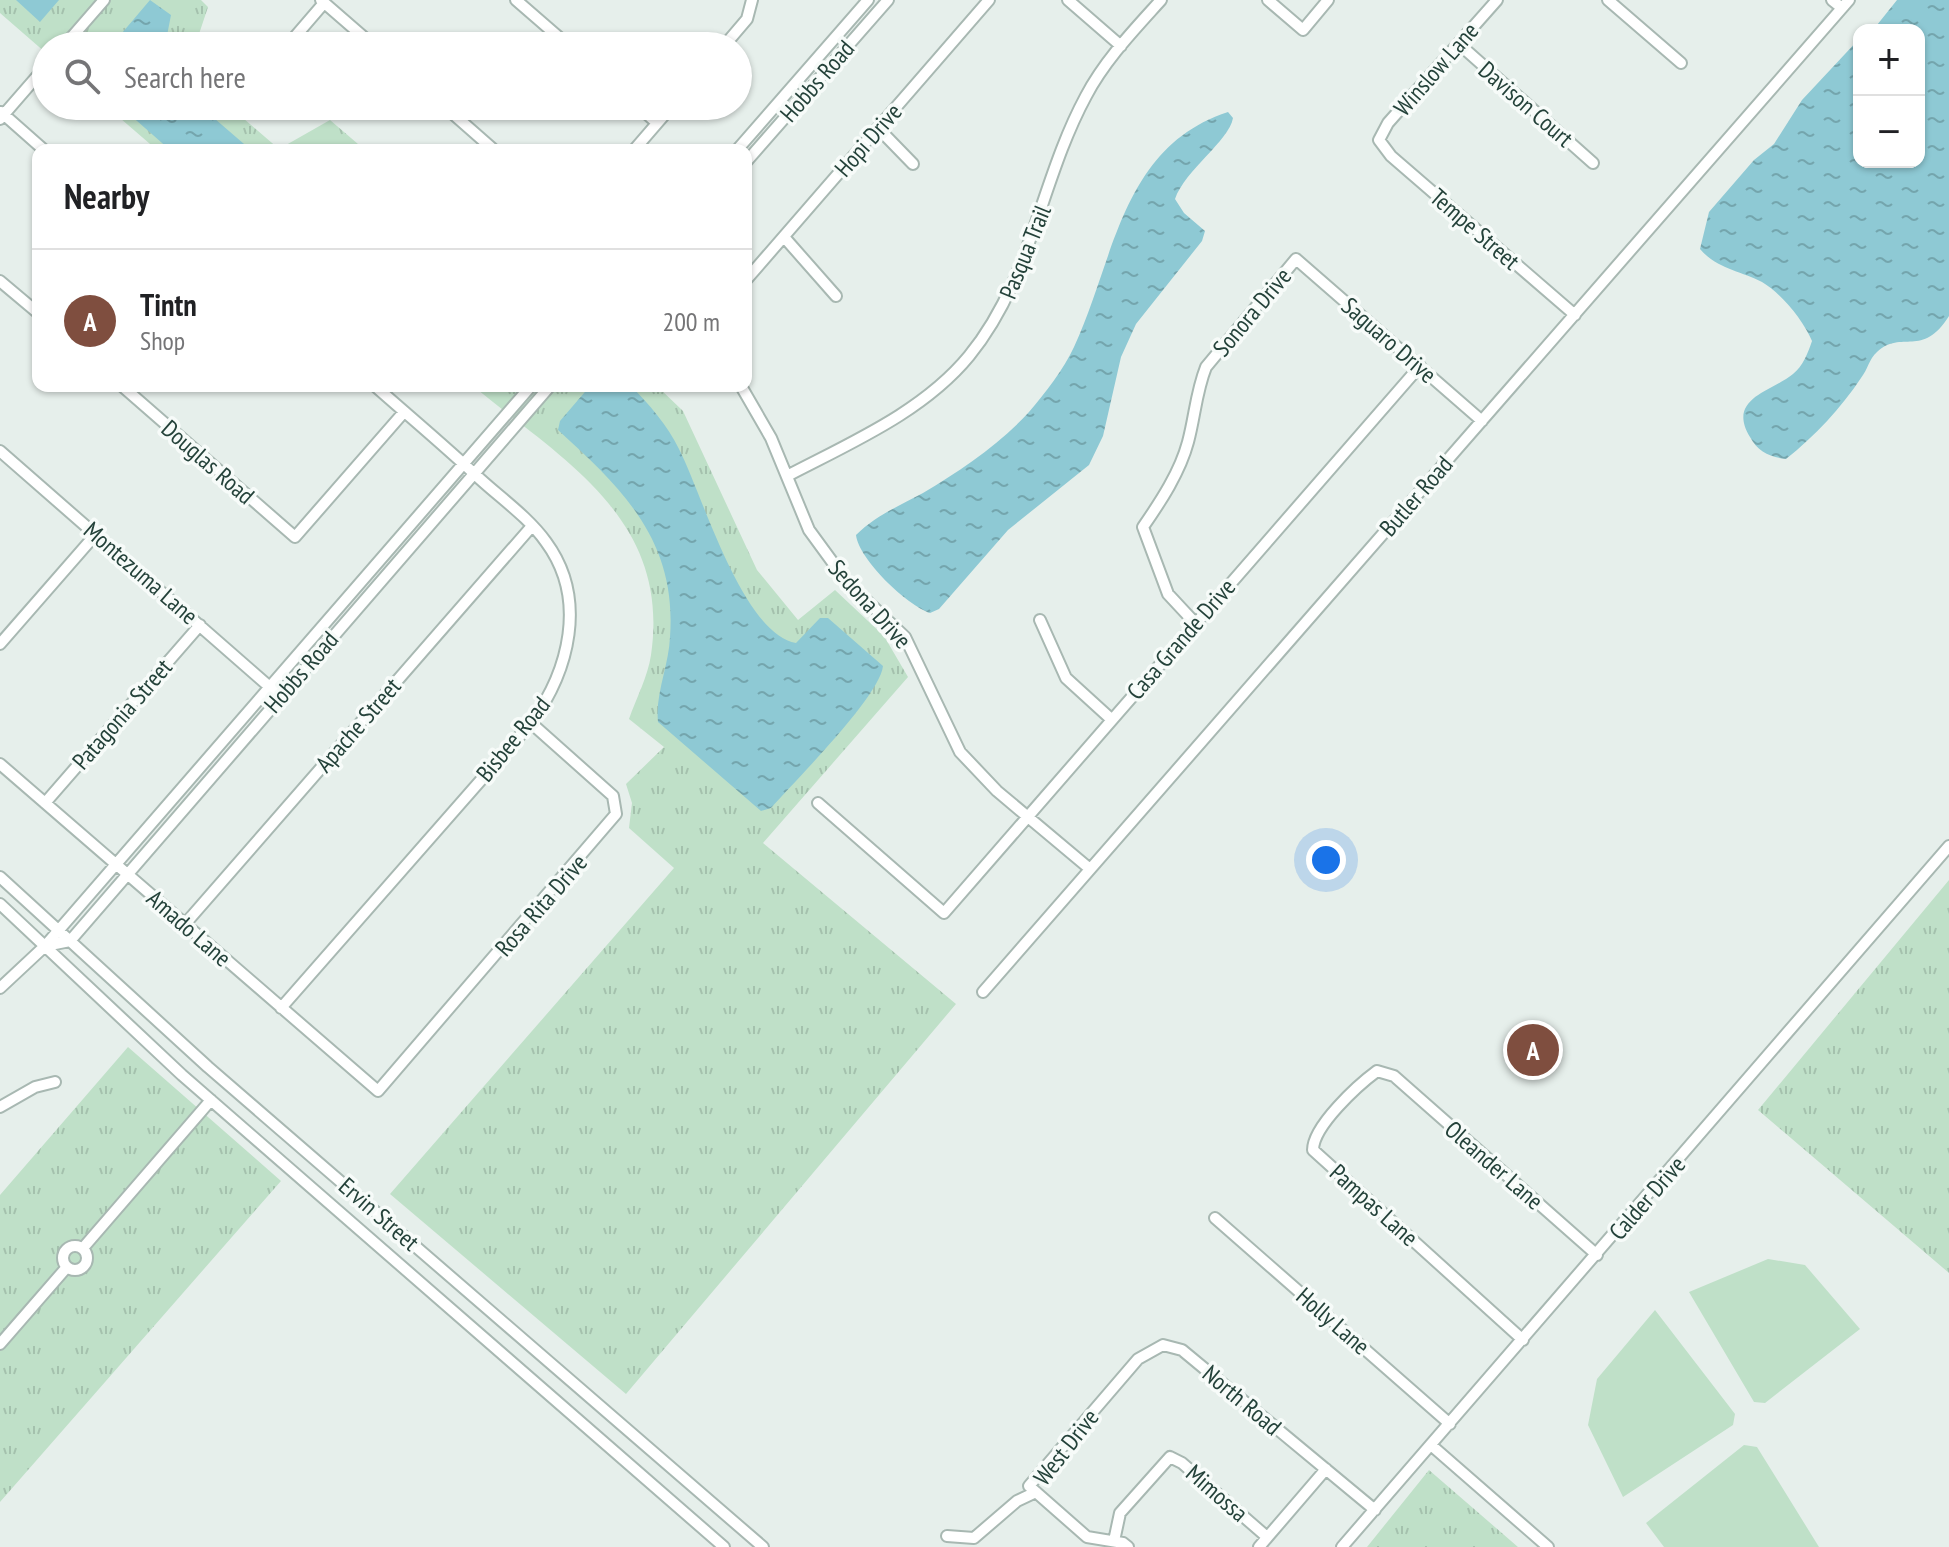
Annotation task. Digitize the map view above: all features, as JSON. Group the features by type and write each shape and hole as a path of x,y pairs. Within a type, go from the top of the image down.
{"street":[{"path":"76,32 104,0"},
{"path":"516,0 553,32"},
{"path":"736,32 747,19 752,0"},
{"name":"Hobbs Road","path":"742,144 868,0"},
{"name":"Hobbs Road","path":"752,155 888,0"},
{"name":"Hopi Drive","path":"752,273 989,0"},
{"path":"1068,0 1121,46"},
{"name":"Pasqua Trail","path":"787,476 910,408 967,358 996,319 1014,287 1085,97 1121,46 1161,0"},
{"path":"1268,0 1303,30 1328,0"},
{"name":"Winslow Lane","path":"1379,140 1388,123 1497,0"},
{"path":"1608,0 1681,63"},
{"path":"1832,0 1845,4"},
{"path":"298,32 323,1 358,32"},
{"name":"Butler Road","path":"983,992 1845,4"},
{"name":"Davison Court","path":"1459,44 1593,163"},
{"path":"32,81 1,115 37,144"},
{"path":"460,120 487,144"},
{"path":"654,120 657,123"},
{"path":"639,144 660,120"},
{"path":"878,128 913,164"},
{"name":"Tempe Street","path":"1379,140 1391,156 1575,315"},
{"path":"784,237 836,296"},
{"name":"Saguaro Drive","path":"1296,259 1482,421"},
{"name":"Sonora Drive","path":"1195,623 1168,594 1143,527 1178,469 1188,442 1198,387 1206,367 1296,259"},
{"path":"0,281 32,308"},
{"name":"Casa Grande Drive","path":"818,803 944,913 1420,366"},
{"name":"Douglas Road","path":"129,392 295,537 404,412"},
{"name":"Bisbee Road","path":"281,1008 531,723 549,697 564,665 571,615 568,593 553,554 532,526 382,392"},
{"name":"Hobbs Road","path":"0,988 45,946 526,392"},
{"name":"Hobbs Road","path":"70,941 545,392"},
{"name":"Sedona Drive","path":"744,392 771,438 809,530 828,559 905,637 960,752 1090,869"},
{"name":"Montezuma Lane","path":"0,451 280,696"},
{"name":"Apache Street","path":"185,924 532,526"},
{"path":"0,644 96,534"},
{"path":"1040,620 1066,678 1111,719"},
{"name":"Patagonia Street","path":"45,803 200,625"},
{"name":"Rosa Rita Drive","path":"378,1091 616,814 613,796 531,723"},
{"name":"Amado Lane","path":"0,764 378,1091"},
{"name":"Calder Drive","path":"1342,1547 1949,846"},
{"name":"Ervin Street","path":"0,877 208,1067 763,1547"},
{"name":"Ervin Street","path":"0,904 211,1100 724,1547"},
{"path":"45,946 70,941"},
{"name":"Pampas Lane","path":"1390,1075 1377,1071 1363,1081 1317,1133 1313,1150 1523,1340"},
{"name":"Oleander Lane","path":"1390,1075 1597,1255"},
{"path":"0,1107 35,1087 55,1082"},
{"path":"83,1248 87,1258 84,1266 74,1270 67,1267 63,1259 67,1248 83,1248 211,1100"},
{"name":"Holly Lane","path":"1215,1218 1450,1424"},
{"path":"0,1344 67,1267"},
{"name":"North Road","path":"1108,1394 1138,1359 1163,1345 1182,1350 1375,1510"},
{"name":"West Drive","path":"947,1536 974,1538 1017,1501 1036,1492 1029,1486 1108,1394"},
{"path":"1431,1445 1548,1547"},
{"name":"Mimossa","path":"1114,1541 1120,1513 1170,1457 1182,1463 1267,1537"},
{"path":"1259,1547 1326,1469"},
{"path":"1036,1492 1087,1537 1114,1541 1128,1547"}],"green space":[{"path":"0,0 201,0 208,7 200,32 32,32 32,41 0,13"},
{"path":"122,120 245,120 273,144 150,144"},
{"path":"330,120 358,144 288,144"},
{"path":"481,392 663,392 683,411 757,570 798,620 835,590 884,636 908,677 763,843 956,1004 626,1394 390,1194 674,868 629,828 632,803 626,784 664,747 629,719 651,655 653,607 644,566 627,530 604,498 575,468"},
{"path":"1949,880 1949,1273 1758,1110"},
{"path":"128,1047 281,1181 0,1502 0,1195"},
{"path":"1768,1259 1805,1265 1860,1329 1765,1403 1754,1402 1689,1292"},
{"path":"1655,1310 1735,1414 1733,1425 1623,1497 1588,1425 1597,1379"},
{"path":"1744,1445 1757,1447 1819,1547 1664,1547 1646,1523"},
{"path":"1429,1470 1518,1547 1367,1547"}],"water":[{"path":"16,0 59,0 40,22"},
{"path":"150,0 171,15 168,32 123,32"},
{"path":"1897,0 1949,0 1949,316 1930,337 1895,343 1877,352 1853,389 1817,431 1786,459 1775,457 1753,442 1744,424 1744,413 1755,397 1797,371 1812,341 1791,308 1770,287 1722,265 1700,249 1709,212 1754,160 1774,144 1802,100 1853,45 1853,168 1925,168 1925,24 1878,24"},
{"path":"1228,112 1233,118 1230,127 1188,177 1175,199 1184,213 1205,231 1202,241 1136,324 1121,357 1103,436 1089,465 1008,530 939,609 930,613 909,601 875,569 856,535 879,517 923,493 979,456 1029,412 1060,372 1074,347 1126,210 1143,179 1165,151 1192,129"},
{"path":"136,120 216,120 244,144 163,144"},
{"path":"585,392 636,392 664,424 679,449 726,560 758,615 776,634 796,643 820,618 828,618 883,666 868,697 853,717 771,808 761,811 658,722 658,701 670,637 670,603 665,572 641,520 604,474 558,430 560,421"}],"place":[{"name":"Tintn","path":"1533,1050"}]}
